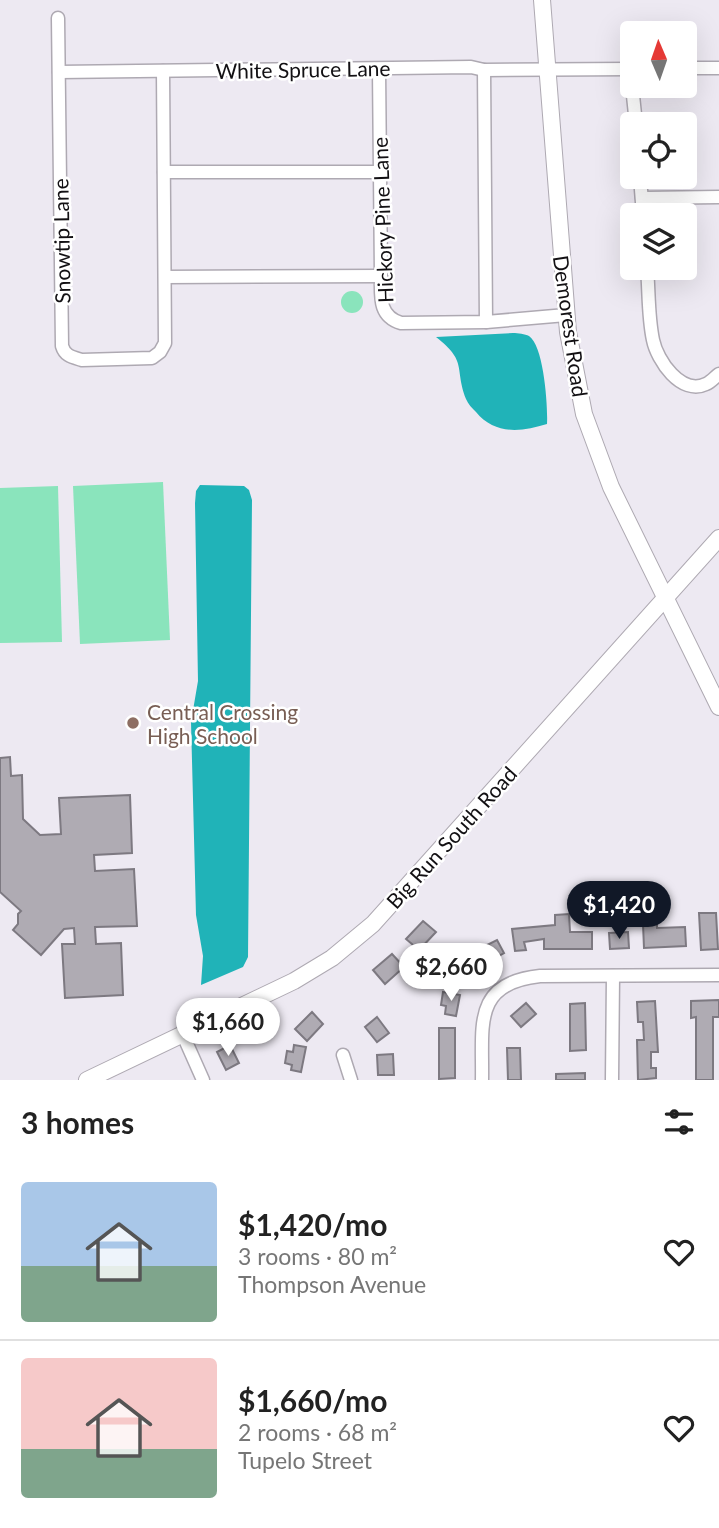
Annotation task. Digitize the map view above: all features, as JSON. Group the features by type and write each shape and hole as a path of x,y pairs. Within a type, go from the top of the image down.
{"street":[{"name":"Demorest Road","path":"542,0 566,315 584,414 611,487 719,707"},
{"name":"Snowtip Lane","path":"58,18 64,353 82,360 152,358 160,352 165,343 165,277"},
{"name":"White Spruce Lane","path":"59,72 471,66 485,70 620,72"},
{"path":"697,68 719,68"},
{"name":"Hickory Pine Lane","path":"379,69 380,276 382,308 391,320 401,323 486,322 566,315"},
{"path":"485,70 486,322"},
{"path":"163,71 165,277 380,276"},
{"path":"164,172 380,172"},
{"path":"641,189 642,203"},
{"path":"642,198 719,197"},
{"path":"648,280 653,340 657,351 675,377 685,385 696,387 706,384 719,374"},
{"name":"Big Run South Road","path":"87,1080 313,970 361,935 719,538"},
{"path":"482,1080 484,1017 487,1007 500,988 519,978 719,975"},
{"path":"612,1080 613,976"},
{"path":"183,1035 203,1080"},
{"path":"343,1055 351,1080"}],"green space":[{"path":"352,291 362,298 363,302 356,312 352,313 342,306 341,302 348,292"},
{"path":"163,482 170,640 80,644 73,486"},
{"path":"58,486 62,642 0,643 0,488"}],"water":[{"path":"513,333 529,336 542,364 547,424 528,429 509,430 491,425 470,406 459,365 452,353 436,337"},
{"path":"200,485 244,486 249,490 252,500 248,957 243,967 201,985 203,956 196,915 191,722 198,681 195,503 196,491"}],"building":[{"name":"Central Crossing High School","path":"10,757 11,776 22,775 23,819 40,835 61,834 59,798 130,795 132,853 94,855 95,871 134,869 137,926 95,927 96,944 121,943 123,995 65,998 62,944 75,944 74,928 64,929 41,955 13,930 18,924 18,914 21,911 0,892 0,758"},
{"path":"699,913 716,913 718,949 701,950"},
{"path":"569,914 570,932 592,932 592,949 544,949 544,939 524,942 526,950 515,951 512,929 555,925 555,915"},
{"path":"423,921 436,932 419,950 406,939"},
{"path":"643,924 657,924 657,928 685,927 686,946 644,948"},
{"path":"628,932 629,948 610,949 609,933"},
{"path":"497,940 504,953 486,963 479,949"},
{"path":"392,954 404,967 385,984 373,970"},
{"path":"465,962 477,971 465,987 454,978"},
{"path":"443,992 460,995 456,1016 445,1014 446,1006 441,1005"},
{"path":"719,1000 719,1017 713,1017 713,1080 696,1080 696,1017 691,1018 691,1001"},
{"path":"655,1001 658,1052 651,1052 651,1068 656,1068 656,1078 638,1080 637,1040 644,1040 643,1022 638,1022 637,1002"},
{"path":"526,1003 536,1014 521,1027 511,1016"},
{"path":"585,1003 586,1050 570,1051 570,1004"},
{"path":"312,1012 323,1024 307,1041 295,1029"},
{"path":"377,1017 389,1033 377,1042 365,1027"},
{"path":"439,1028 455,1028 455,1078 439,1079"},
{"path":"230,1045 239,1063 226,1070 217,1052"},
{"path":"294,1045 306,1047 301,1072 291,1070 292,1065 285,1063 287,1051 293,1052"},
{"path":"507,1048 520,1048 521,1080 508,1080"},
{"path":"393,1054 394,1075 378,1075 377,1055"},
{"path":"585,1073 585,1080 556,1080 556,1074"}],"place":[{"name":"Central Crossing High School","path":"133,723"}]}
